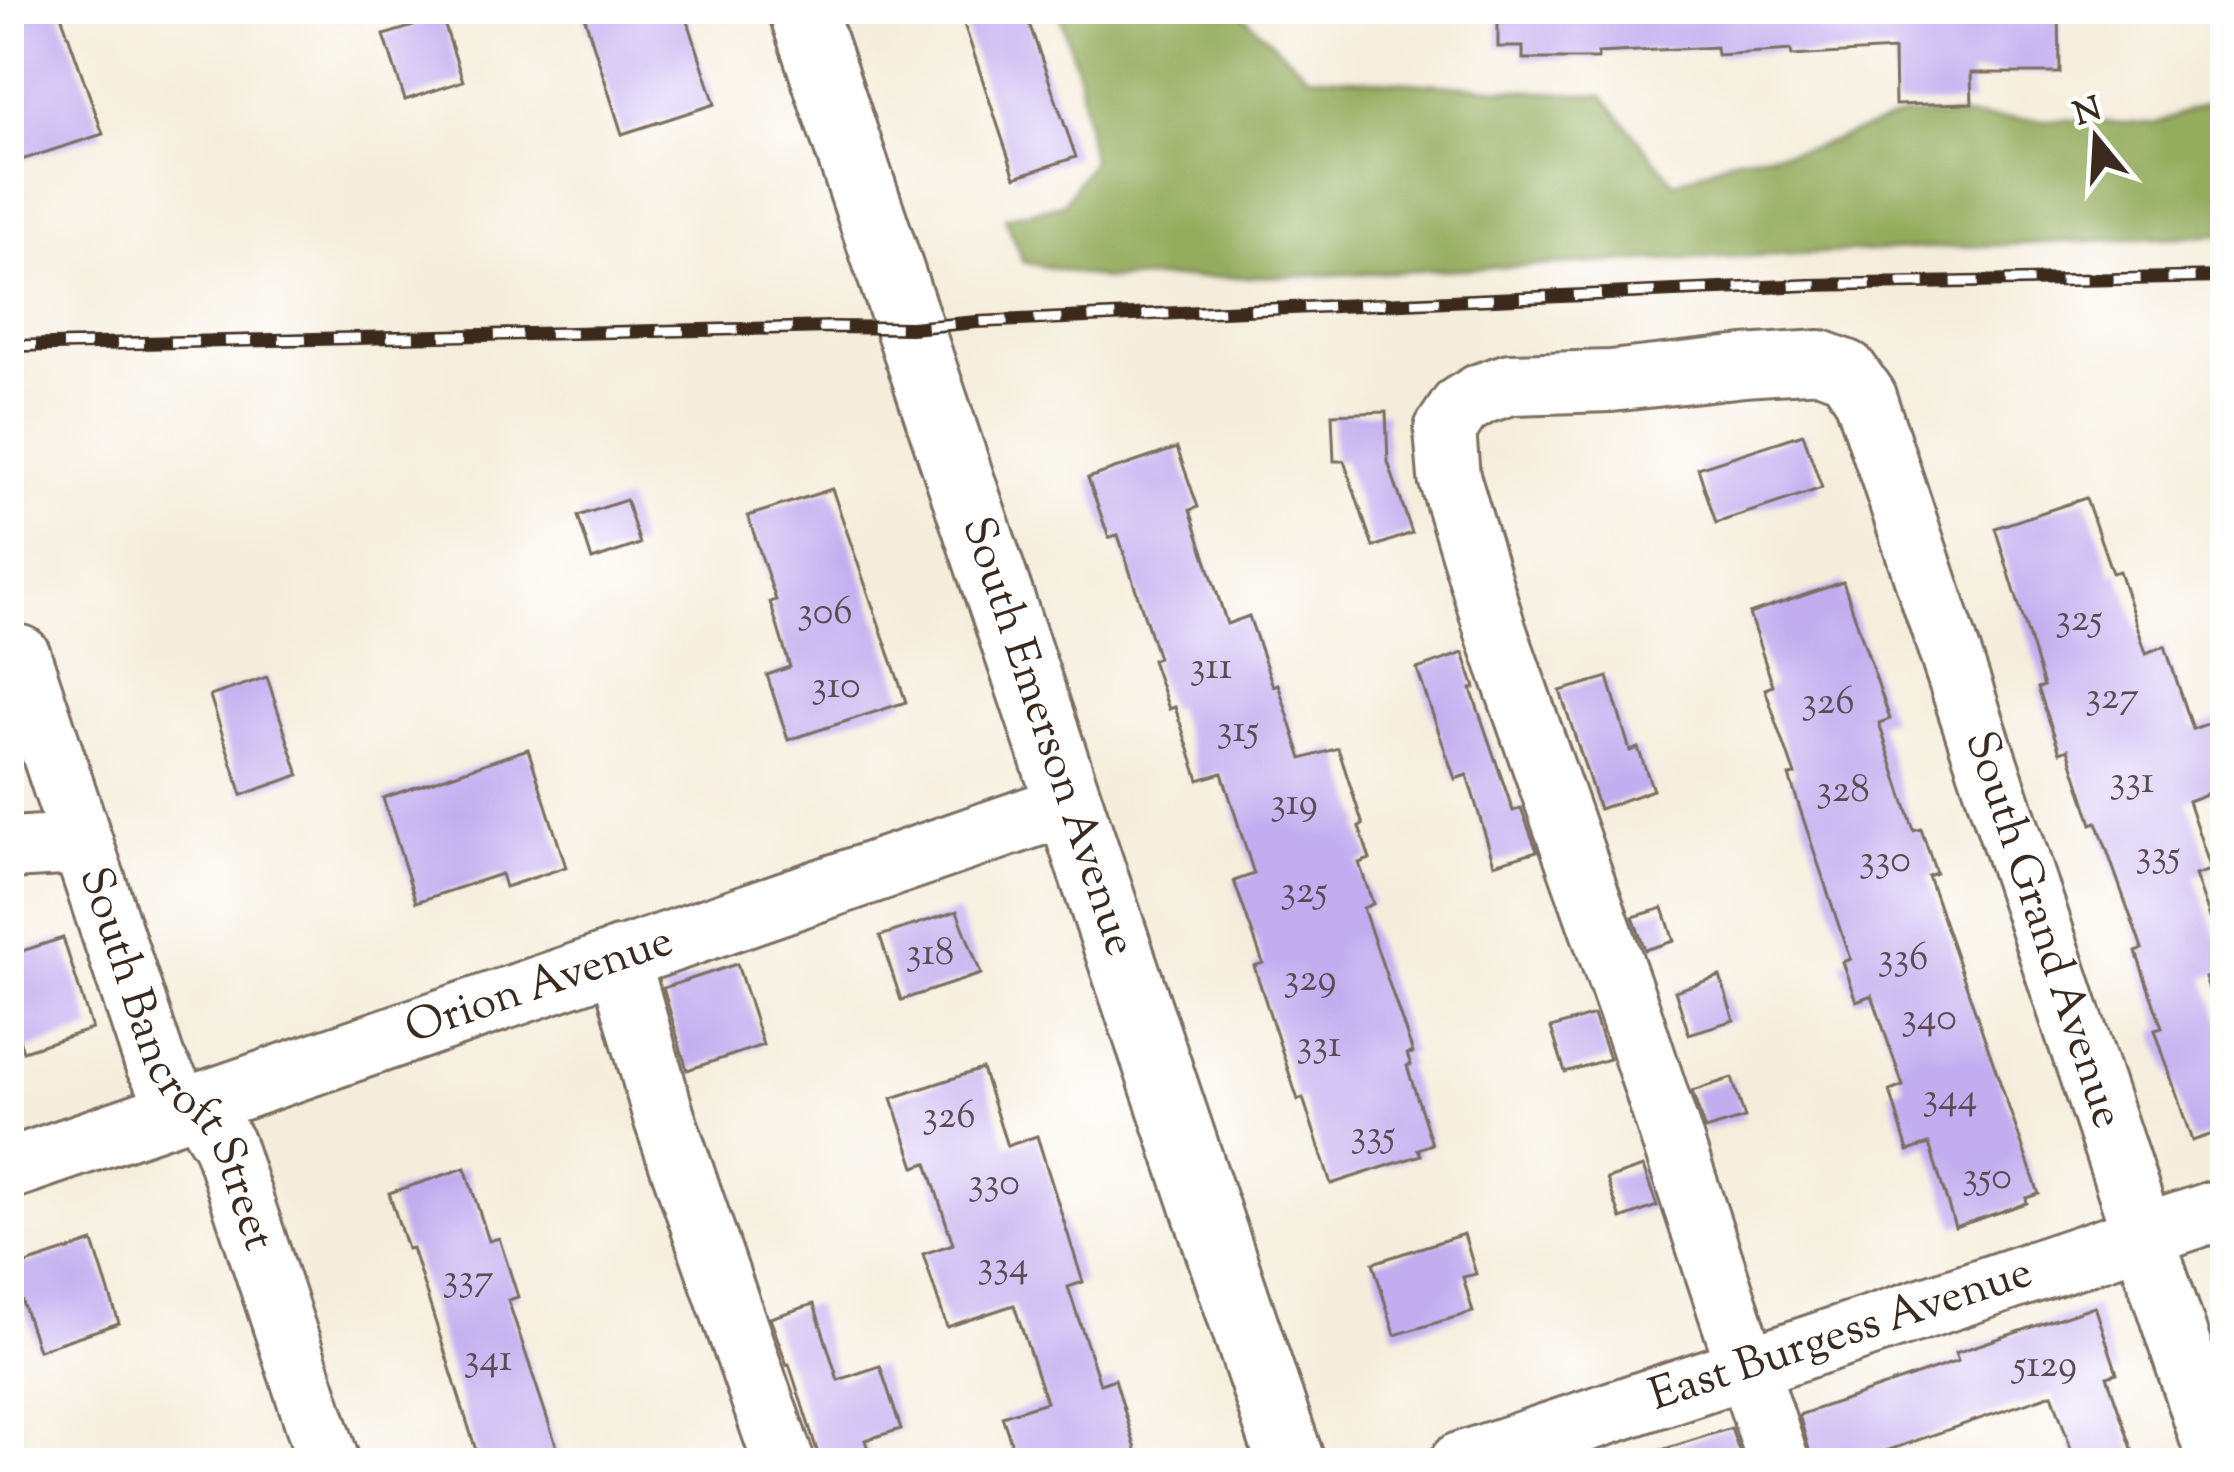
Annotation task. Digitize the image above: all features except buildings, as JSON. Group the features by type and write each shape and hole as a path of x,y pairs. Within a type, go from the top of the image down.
{"main road":[{"name":"South Emerson Avenue","path":"802,9 1291,1463"}],"street":[{"name":"South Grand Avenue","path":"1746,1368 1632,1018 1496,632 1449,477 1445,430 1461,406 1510,384 1611,381 1820,361 1847,371 1864,397 2219,1463"},
{"name":"South Bancroft Street","path":"15,656 155,1062 164,1081 214,1126 224,1145 329,1463"},
{"name":"Orion Avenue","path":"9,1168 1068,805"},
{"path":"9,848 82,844"},
{"path":"619,958 664,1117 784,1463"},
{"name":"East Burgess Avenue","path":"1460,1463 2225,1208"},
{"path":"1746,1368 1779,1463"}],"green space":[{"path":"1058,9 1236,9 1308,75 1603,96 1674,183 1737,157 1813,148 1904,115 2154,124 2225,95 2225,235 1302,276 1104,279 1023,262 1005,217 1063,204 1092,161 1079,76"}],"railway":[{"path":"9,346 911,328 1808,285 2225,277"}]}
